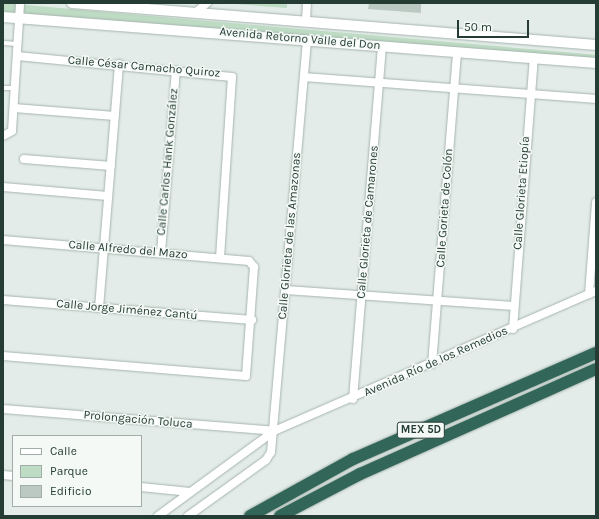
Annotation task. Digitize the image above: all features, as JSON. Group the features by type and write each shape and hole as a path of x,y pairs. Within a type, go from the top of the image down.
{"highway":[{"name":"MEX 5D","path":"250,516 347,463 596,353"},
{"name":"MEX 5D","path":"280,516 360,474 596,369"}],"street":[{"path":"3,136 11,133 18,56 20,3"},
{"name":"Avenida Retorno Valle del Don","path":"72,3 155,6 195,13 596,45"},
{"path":"195,13 207,3"},
{"path":"306,21 307,3"},
{"name":"Avenida Retorno Valle del Don","path":"3,17 20,17 596,63"},
{"name":"Calle Glorieta de las Amazonas","path":"188,516 266,460 274,431 307,40"},
{"name":"Calle Glorieta de Camarones","path":"352,399 382,46"},
{"name":"Calle Gorieta de Colón","path":"432,364 457,52"},
{"name":"Calle César Camacho Quiroz","path":"18,56 227,75 234,80 220,258"},
{"name":"Calle Glorieta Etiopía","path":"513,329 530,94 534,58"},
{"path":"99,308 119,64"},
{"name":"Calle Carlos Hank González","path":"161,252 176,71"},
{"path":"304,77 596,99"},
{"path":"14,108 115,116"},
{"path":"24,159 111,166"},
{"path":"3,187 108,196"},
{"path":"593,293 596,202"},
{"name":"Calle Alfredo del Mazo","path":"3,240 161,252 253,263 252,320"},
{"path":"286,290 362,293 514,306"},
{"name":"Avenida Río de los Remedios","path":"274,431 352,399 593,293"},
{"name":"Calle Jorge Jiménez Cantú","path":"3,300 252,320"},
{"path":"3,356 243,377 248,372 252,320"},
{"name":"Prolongación Toluca","path":"3,409 274,431"},
{"path":"158,516 274,431"},
{"path":"142,487 190,492"}],"lane":[{"path":"3,43 18,44"},
{"path":"3,88 15,88"}],"green space":[{"path":"3,3 596,55 595,65 3,13"},
{"path":"223,3 287,3 287,8"}],"building":[{"path":"369,3 421,3 421,13 368,9"}]}
